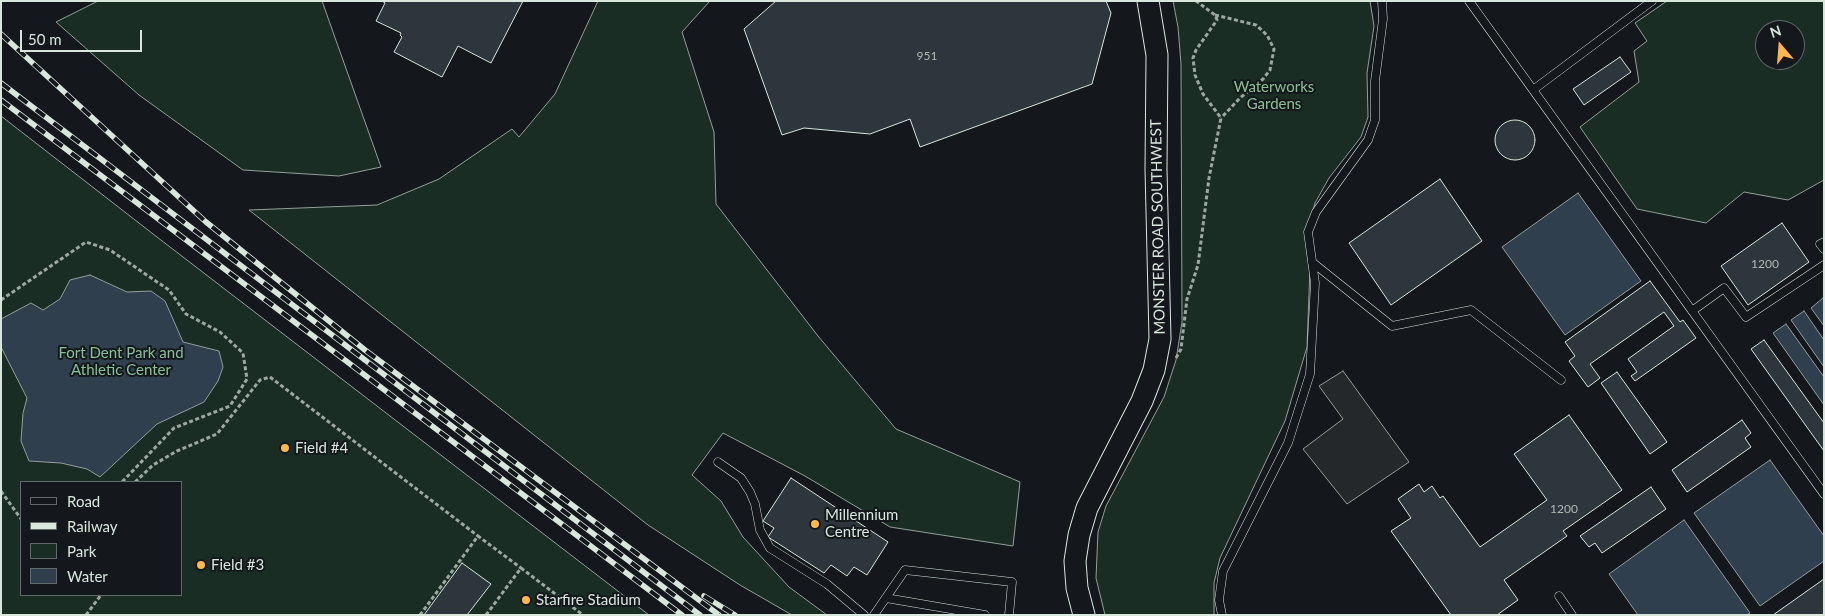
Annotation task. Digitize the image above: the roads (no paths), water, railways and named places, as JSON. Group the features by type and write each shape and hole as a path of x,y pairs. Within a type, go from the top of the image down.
{"street":[{"name":"MONSTER ROAD SOUTHWEST","path":"1084,615 1077,588 1075,561 1079,535 1088,508 1142,401 1154,370 1160,339 1156,169 1157,55 1148,1"}],"lane":[{"path":"1222,615 1219,600 1223,571 1288,443 1310,374 1315,283 1308,232 1316,212 1368,140 1375,120 1375,81 1383,19 1382,1"},
{"path":"1469,1 1824,494"},
{"path":"1533,90 1652,1"},
{"path":"1824,242 1820,244 1824,249"},
{"path":"1312,262 1392,326 1471,310 1561,380"},
{"path":"1692,311 1724,288 1746,317 1824,265"},
{"path":"718,462 741,478 750,492 755,504 760,530 770,548 827,584 864,615"},
{"path":"874,615 905,570 1012,582 1009,615"},
{"path":"1560,596 1572,615"},
{"path":"886,598 985,615"}],"water":[{"path":"1578,193 1641,281 1565,335 1502,247"},
{"path":"90,275 127,292 151,291 165,301 183,342 219,351 223,367 218,381 204,402 157,424 100,477 87,469 61,463 29,461 21,441 23,413 27,398 1,347 1,319 31,303 43,310 60,299 70,280"},
{"path":"1824,299 1824,326 1811,308"},
{"path":"1804,311 1824,340 1824,367 1791,320"},
{"path":"1786,324 1824,377 1824,405 1773,333"},
{"path":"1770,460 1824,536 1824,561 1760,606 1694,513"},
{"path":"1684,520 1750,613 1747,615 1638,615 1609,574"}],"railway":[{"path":"1,34 206,222 365,350 719,615"},
{"path":"1,83 700,615"},
{"path":"1,100 682,615"},
{"path":"704,596 735,615"}],"place":[{"name":"Field #4","path":"285,448"},
{"name":"Millennium Centre","path":"815,524"},
{"name":"Field #3","path":"201,565"},
{"name":"Starfire Stadium","path":"526,600"}],"park label":[{"name":"Waterworks Gardens","path":"1274,96"},
{"name":"Fort Dent Park and Athletic Center","path":"121,362"}]}
